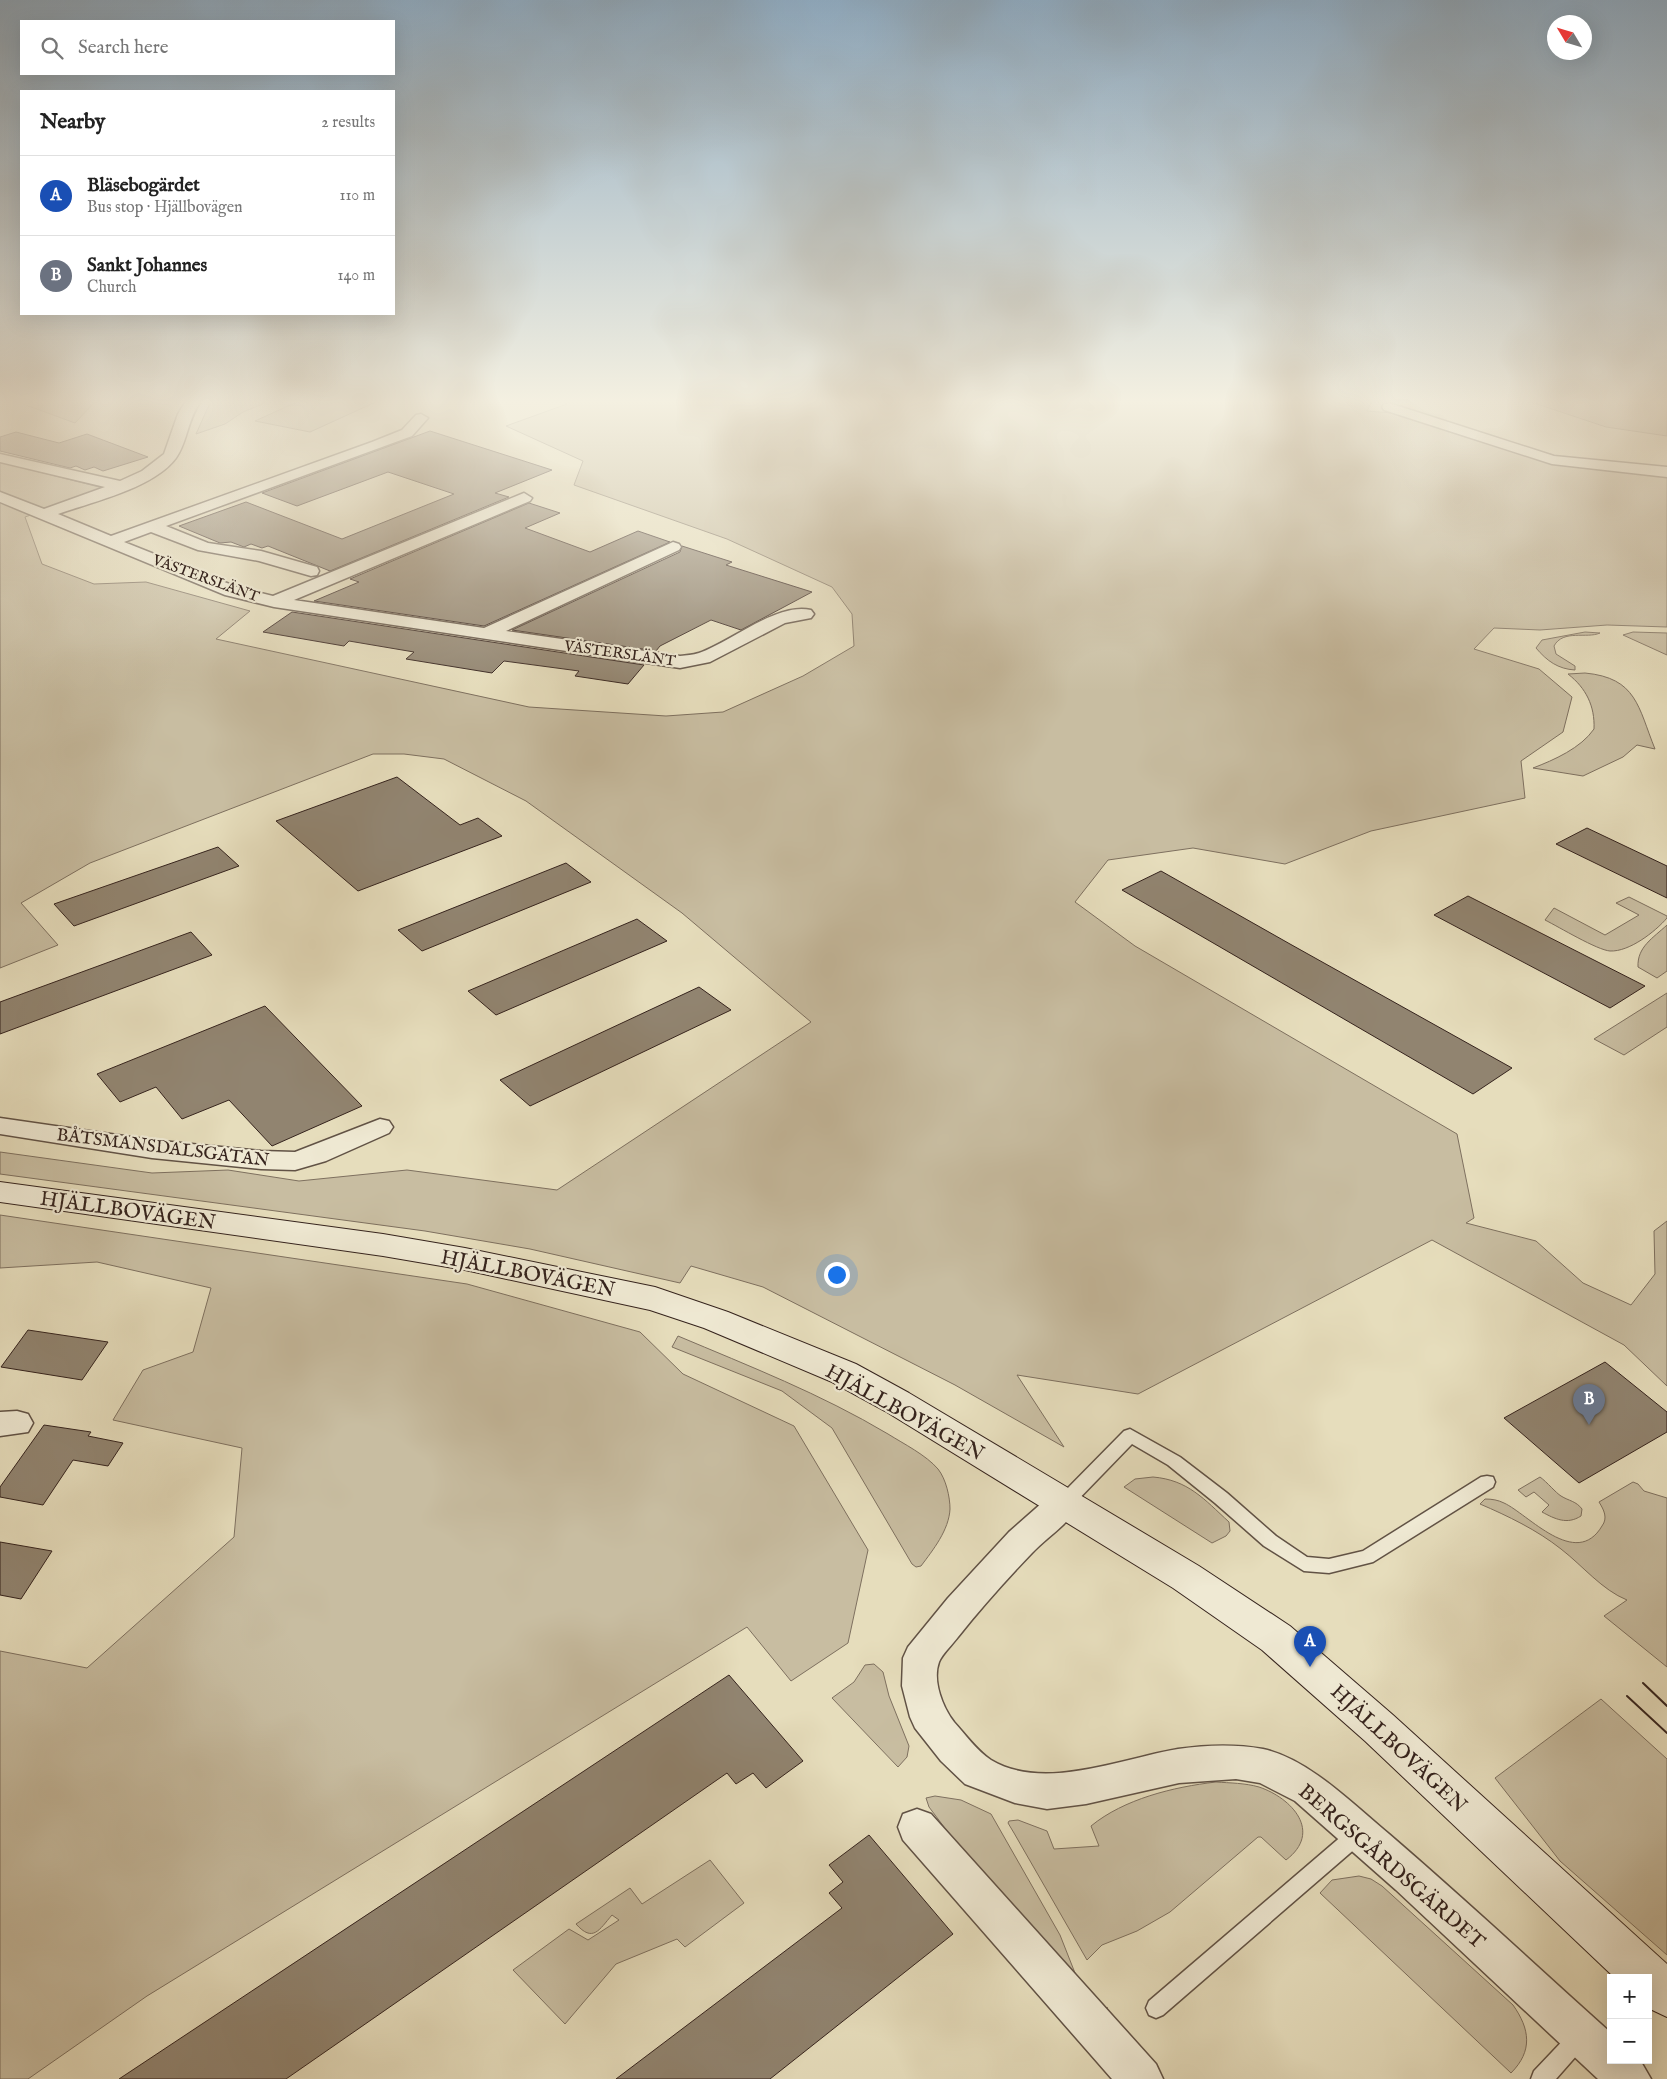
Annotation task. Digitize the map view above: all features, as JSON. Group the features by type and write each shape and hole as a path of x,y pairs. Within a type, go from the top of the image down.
{"street":[{"name":"VÄSTERSLÄNT","path":"3,498 46,513 163,565 214,584 274,602 485,634 680,662 704,658 780,619 805,614"},
{"path":"46,513 87,498"},
{"name":"VÄSTERSLÄNT","path":"111,541 230,498"},
{"name":"VÄSTERSLÄNT","path":"274,602 524,498"},
{"name":"VÄSTERSLÄNT","path":"152,526 204,547 261,556 311,571"},
{"path":"485,634 673,547"},
{"name":"BÅTSMANSDALSGATAN","path":"0,1126 152,1149 261,1160 296,1161 316,1155 380,1127"},
{"name":"HJÄLLBOVÄGEN","path":"0,1192 383,1245 465,1259 655,1299 716,1320 844,1373 897,1402 1186,1577 1276,1638 1379,1728 1644,1974"},
{"name":"BERGSGÅRDSGÄRDET","path":"1063,1504 1022,1542 960,1608 921,1658 920,1686 928,1717 954,1749 978,1772 1014,1786 1047,1792 1086,1787 1179,1766 1236,1762 1266,1767 1308,1789 1359,1833 1629,2079"},
{"path":"917,1827 1141,2079"},
{"name":"HJÄLLBOVÄGEN","path":"1652,1981 1667,1994"}],"lane":[{"path":"1063,1504 1130,1435 1174,1461 1221,1498 1270,1541 1304,1564 1329,1566 1367,1557 1487,1482"},
{"path":"1156,2008 1359,1833"},
{"path":"1542,2079 1581,2035"}],"shaded area":[{"path":"0,498 81,498 25,517 42,564 94,584 146,582 250,611 216,639 529,707 666,716 723,712 803,676 854,646 852,614 832,587 727,539 611,498 1667,498 1667,627 1607,625 1540,630 1494,628 1474,649 1539,669 1572,697 1563,732 1521,761 1525,798 1371,831 1285,864 1193,848 1108,860 1075,902 1135,946 1457,1134 1474,1218 1466,1223 1536,1241 1583,1283 1631,1305 1655,1274 1654,1231 1667,1221 1667,1386 1624,1345 1432,1240 1138,1394 1017,1375 1064,1447 955,1385 763,1287 691,1266 680,1283 530,1249 425,1231 0,1174 0,1152 152,1173 228,1170 299,1181 407,1170 557,1190 811,1022 682,913 526,801 444,759 404,754 373,754 90,863 21,903 58,945 0,968"},
{"path":"1585,632 1600,633 1595,635 1569,636 1558,641 1554,646 1556,654 1575,666 1575,670 1553,664 1536,648 1542,640"},
{"path":"1633,632 1667,633 1667,655 1623,635"},
{"path":"1585,673 1602,676 1626,688 1639,708 1655,749 1637,745 1623,757 1583,776 1533,768 1575,748 1594,729 1593,713 1588,698 1580,685 1568,674"},
{"path":"1629,897 1667,916 1667,918 1641,940 1625,948 1610,951 1604,950 1545,920 1554,908 1605,935 1639,915 1616,903"},
{"path":"1667,925 1667,971 1657,978 1638,967 1638,960 1647,943"},
{"path":"1667,993 1667,1027 1624,1055 1594,1039"},
{"path":"0,1215 467,1284 640,1332 683,1374 794,1426 868,1550 848,1643 791,1681 747,1627 147,1996 28,2079 0,2079 0,1651 87,1668 234,1537 242,1448 113,1420 143,1370 193,1352 211,1288 97,1262 0,1268"},
{"path":"678,1336 784,1381 837,1406 908,1446 933,1464 941,1473 945,1483 950,1509 944,1532 921,1566 916,1567 912,1564 832,1428 782,1391 672,1347"},
{"path":"1153,1477 1176,1482 1195,1492 1229,1522 1230,1531 1226,1536 1212,1543 1124,1487 1135,1479"},
{"path":"1540,1477 1559,1495 1580,1506 1582,1509 1581,1516 1566,1521 1552,1517 1542,1512 1549,1505 1534,1492 1526,1497 1518,1490"},
{"path":"1633,1482 1638,1484 1644,1491 1667,1498 1667,1667 1604,1616 1627,1600 1601,1584 1552,1542 1512,1519 1480,1504 1485,1499 1502,1502 1552,1535 1566,1541 1579,1543 1591,1538 1604,1523 1605,1514 1599,1502"},
{"path":"874,1664 883,1672 889,1696 909,1746 907,1757 898,1767 832,1698 854,1682 865,1665"},
{"path":"1601,1699 1667,1759 1667,1955 1560,1861 1495,1778"},
{"path":"1216,1782 1259,1787 1282,1799 1299,1817 1302,1827 1302,1838 1297,1849 1286,1860 1261,1837 1258,1837 1170,1912 1137,1931 1102,1945 1087,1960 1008,1823 1009,1821 1018,1820 1047,1831 1054,1849 1099,1846 1091,1826 1118,1808 1166,1791"},
{"path":"935,1796 961,1800 991,1814 1060,1935 1075,1973 1099,2005 1108,2008 1097,2015 1075,2001 929,1807 926,1798"},
{"path":"710,1860 744,1903 685,1947 677,1939 616,1964 565,2024 513,1970 569,1929 588,1940 619,1920 612,1915 596,1932 591,1933 582,1930 576,1924 630,1888 642,1904"},
{"path":"1359,1876 1371,1879 1382,1886 1513,2005 1523,2023 1527,2040 1523,2056 1511,2073 1320,1893 1332,1880"}],"building":[{"path":"276,498 318,498 297,506"},
{"path":"444,498 507,498 330,571 268,546 262,548 251,544 244,547 231,542 220,543 179,526 246,502 342,539"},
{"path":"529,503 560,513 525,528 590,552 638,531 670,542 484,626 314,601 359,582 350,579"},
{"path":"682,546 732,562 726,565 812,592 741,630 711,620 660,646 656,651 512,630 680,552"},
{"path":"292,612 644,665 628,684 575,676 579,671 504,661 492,673 406,659 414,652 349,641 344,646 263,632"},
{"path":"397,777 460,825 478,818 502,836 358,891 276,821"},
{"path":"1587,828 1667,866 1667,898 1556,844"},
{"path":"218,847 239,866 74,926 54,904"},
{"path":"566,863 591,882 422,951 398,930"},
{"path":"1161,871 1512,1068 1473,1094 1122,890"},
{"path":"1468,896 1645,986 1610,1008 1434,915"},
{"path":"637,919 667,941 496,1015 468,991"},
{"path":"191,932 212,955 0,1034 0,1002"},
{"path":"699,987 731,1010 530,1106 500,1080"},
{"path":"265,1006 362,1106 272,1146 229,1100 182,1119 156,1087 120,1102 97,1074"},
{"path":"28,1330 108,1342 82,1380 1,1367"},
{"path":"1605,1362 1667,1412 1667,1432 1579,1483 1504,1418"},
{"path":"44,1425 91,1432 88,1436 123,1443 108,1466 73,1460 43,1505 0,1497 0,1487"},
{"path":"0,1542 52,1551 21,1599 0,1595"},
{"path":"729,1675 803,1761 766,1788 753,1773 736,1784 727,1773 286,2079 119,2079"},
{"path":"869,1835 953,1934 770,2079 616,2079 842,1908 829,1893 843,1882 829,1865"}],"tram line":[{"path":"1643,1683 1667,1706"},
{"path":"1627,1696 1667,1733"}],"place":[{"name":"Sankt Johannes","path":"1589,1425"},
{"name":"Bläsebogärdet","path":"1310,1667"}]}
